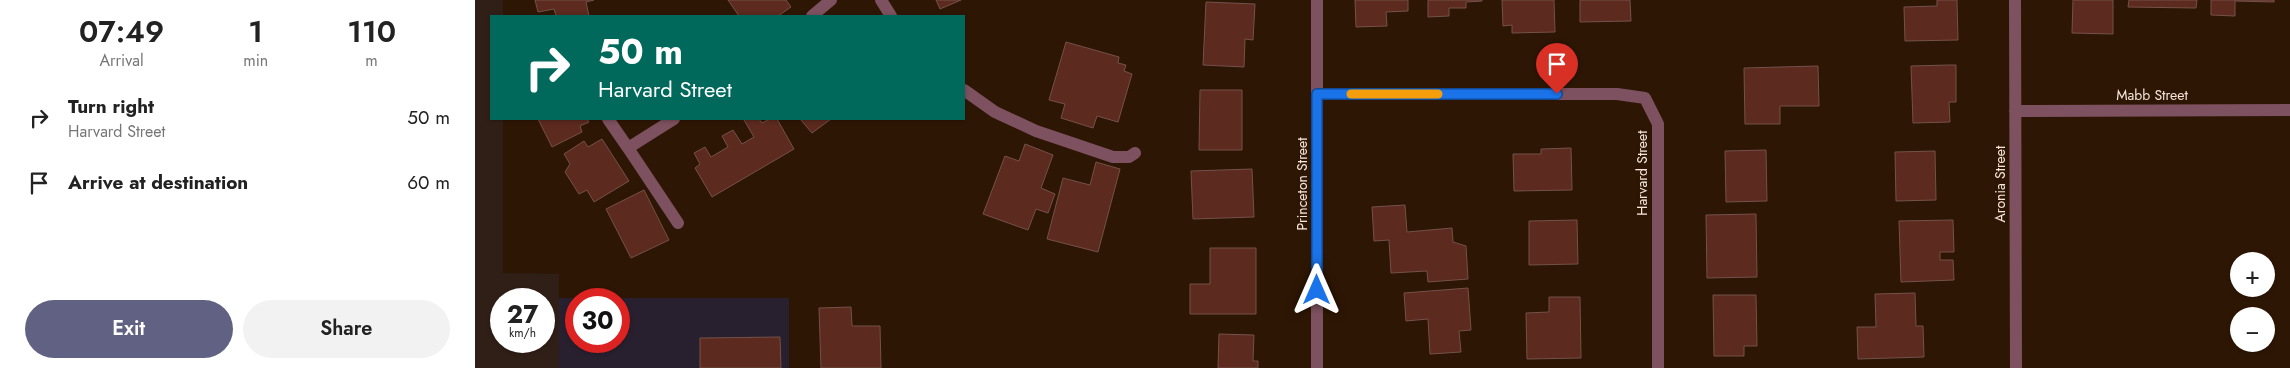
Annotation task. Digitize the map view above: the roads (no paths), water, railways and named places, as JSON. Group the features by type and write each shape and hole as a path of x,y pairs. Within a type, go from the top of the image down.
{"street":[{"path":"813,15 831,0"},
{"path":"881,0 890,15"},
{"name":"Princeton Street","path":"1317,0 1317,368"},
{"name":"Aronia Street","path":"2015,0 2016,368"},
{"path":"965,91 995,112 1036,131 1113,158 1129,157 1135,153"},
{"name":"Harvard Street","path":"1317,94 1617,94 1645,98 1657,124 1658,368"},
{"name":"Mabb Street","path":"2015,111 2290,110"},
{"path":"609,120 678,223"},
{"path":"628,148 672,120"}]}
